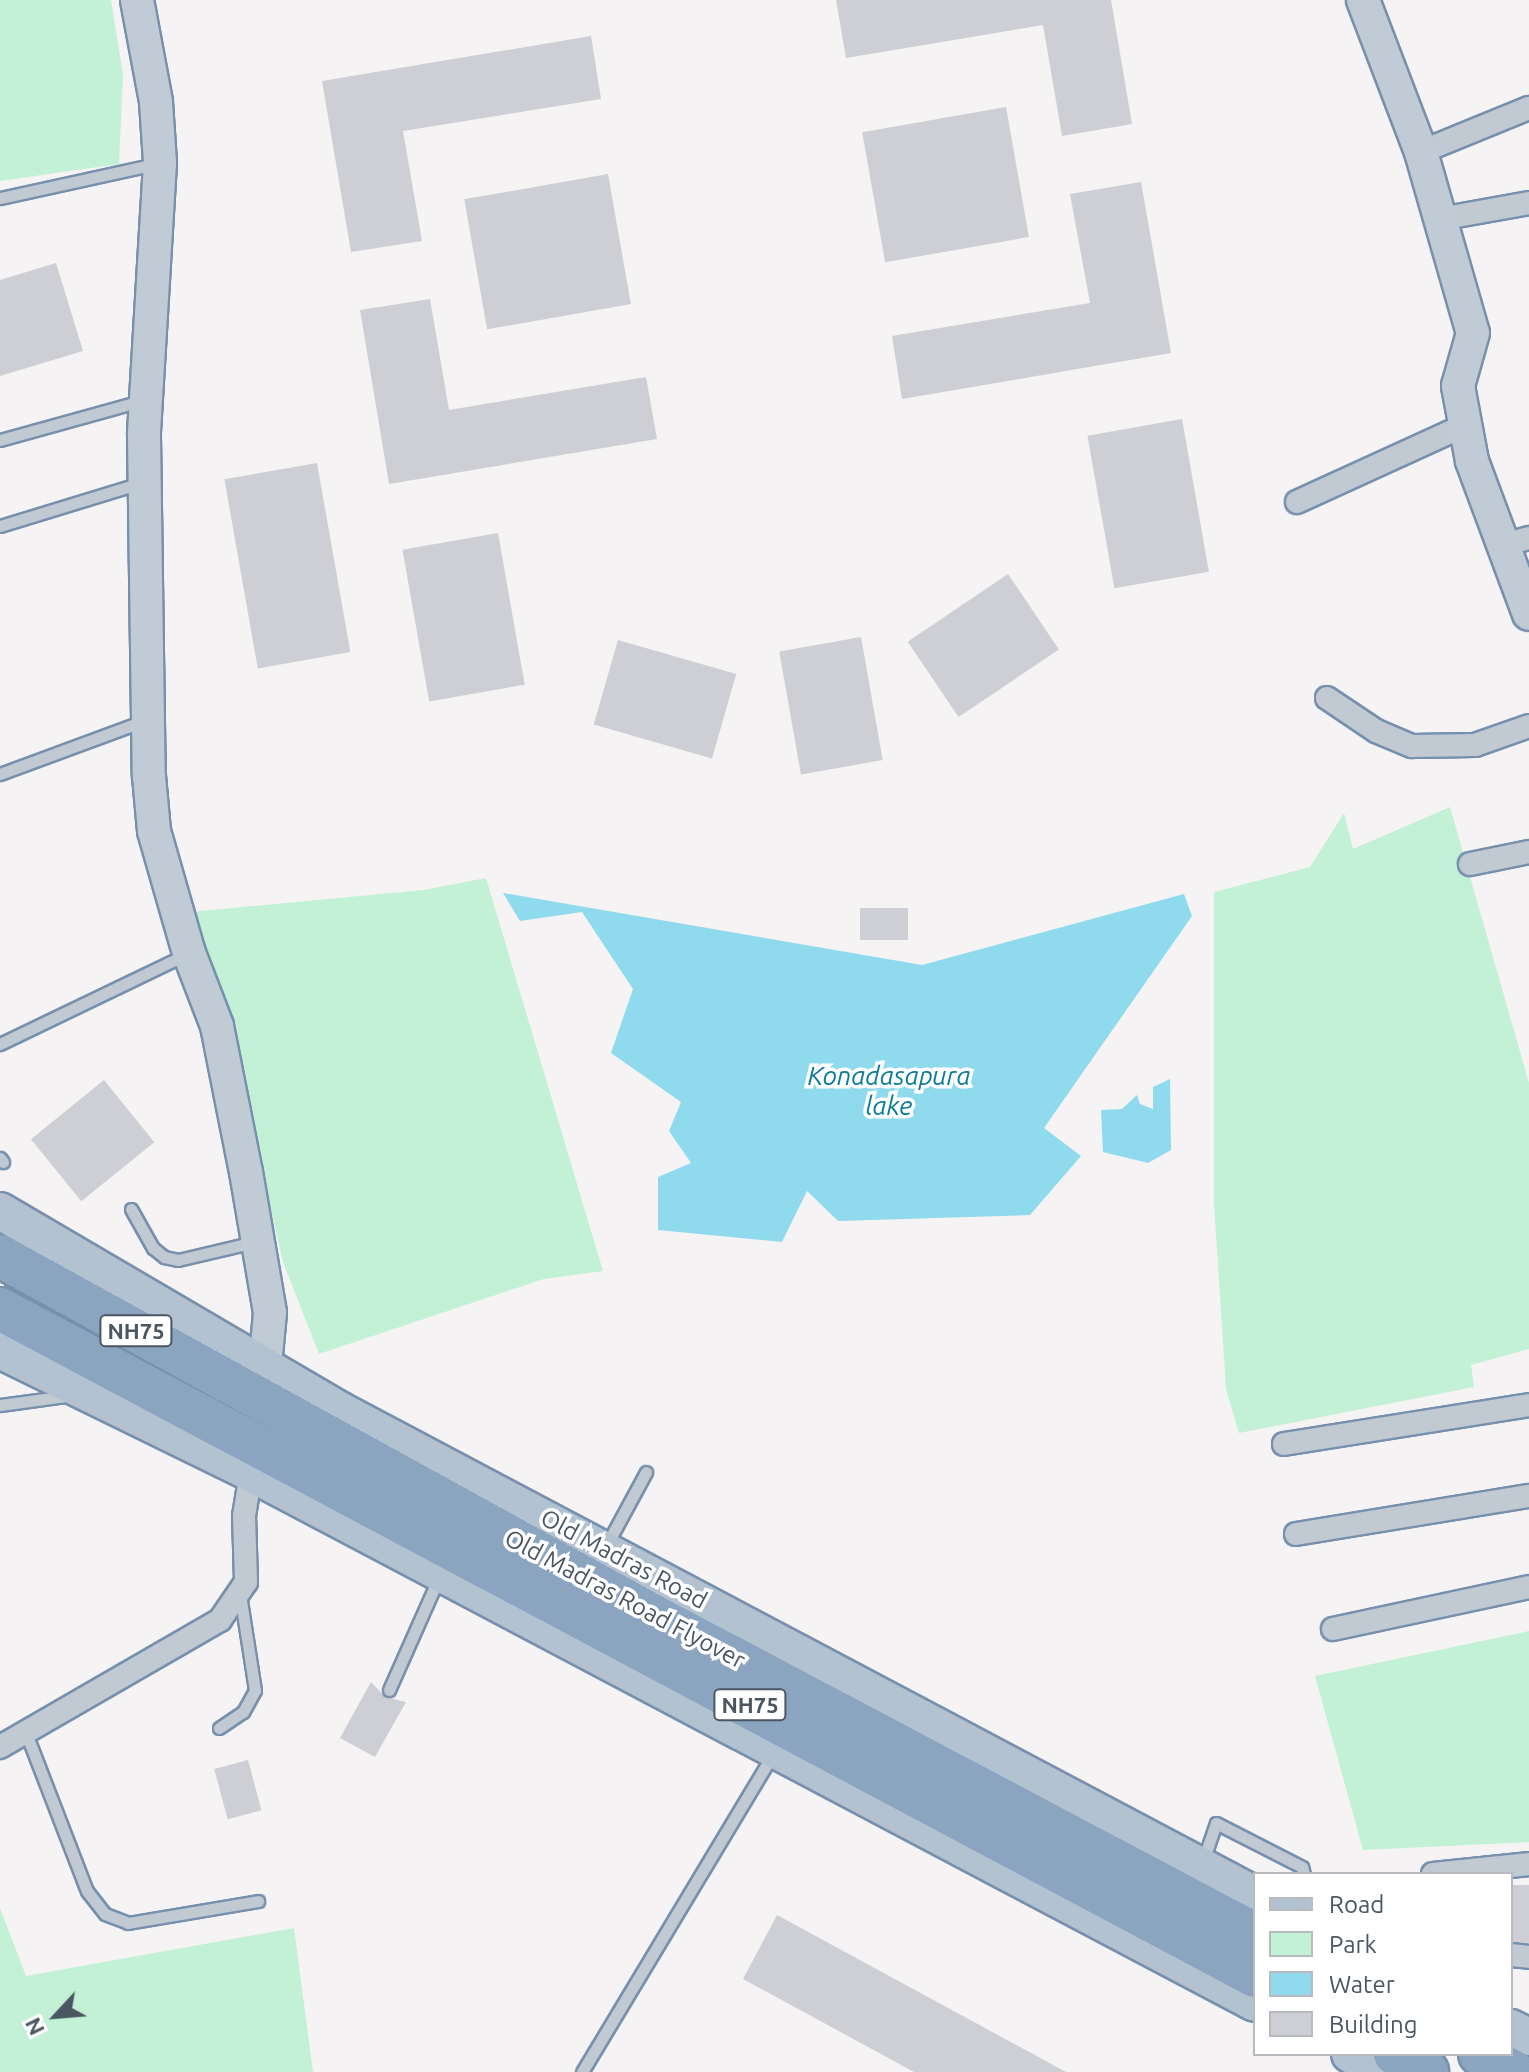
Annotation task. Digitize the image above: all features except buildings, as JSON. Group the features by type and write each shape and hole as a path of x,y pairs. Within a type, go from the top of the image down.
{"highway":[{"name":"Old Madras Road Flyover","path":"0,1256 258,1420 1253,1975"},
{"name":"Old Madras Road Flyover","path":"0,1309 169,1400 258,1420 652,1615 1253,1933"},
{"path":"1399,2056 1427,2072"},
{"path":"1484,2056 1514,2072"}],"main road":[{"name":"Old Madras Road","path":"0,1211 258,1420 605,1549 1253,1894"},
{"path":"0,1350 88,1393 258,1420 441,1572 1253,2002"},
{"path":"1354,2056 1384,2072"}],"street":[{"path":"0,1747 220,1620 246,1582 244,1516 270,1313 217,1026 189,953 154,831 147,720 143,482 160,163 156,102 137,0"},
{"path":"1363,0 1421,152 1473,333 1458,386 1472,461 1516,542 1529,614"},
{"path":"1421,152 1529,108"},
{"path":"1440,219 1529,203"},
{"path":"1297,502 1465,425"},
{"path":"1327,698 1376,731 1412,746 1475,745 1529,726"},
{"path":"1470,864 1529,852"},
{"path":"1284,1444 1528,1411"},
{"path":"1296,1534 1529,1496"},
{"path":"1333,1629 1529,1587"},
{"path":"1452,1872 1529,1864"}],"lane":[{"path":"0,198 160,163"},
{"path":"0,440 146,400"},
{"path":"0,526 143,482"},
{"path":"0,774 147,720"},
{"path":"0,1044 189,953"},
{"path":"131,1209 153,1248 164,1257 178,1260 259,1241"},
{"path":"0,1405 88,1393"},
{"path":"605,1549 646,1472"},
{"path":"389,1690 441,1572"},
{"path":"219,1728 243,1712 255,1690 240,1591"},
{"path":"26,1733 87,1891 105,1914 128,1923 258,1901"},
{"path":"582,2072 777,1749"},
{"path":"1201,1867 1214,1822 1302,1867 1303,1872"}],"green space":[{"path":"0,0 111,0 123,75 119,164 0,181"},
{"path":"1450,807 1529,1083 1529,1349 1471,1365 1474,1387 1239,1433 1226,1389 1214,1204 1214,892 1310,867 1344,813 1353,849"},
{"path":"486,878 603,1271 544,1279 319,1354 283,1262 239,1070 190,912 423,890"},
{"path":"1529,1631 1529,1842 1363,1850 1315,1676"},
{"path":"0,1908 26,1976 294,1928 313,2072 0,2072"}],"water":[{"name":"Konadasapura lake","path":"503,893 922,965 1184,894 1192,916 1044,1128 1081,1156 1030,1215 838,1221 807,1191 782,1242 658,1230 658,1177 691,1163 669,1131 681,1102 611,1053 633,989 582,912 520,921"},
{"path":"1170,1079 1171,1150 1148,1163 1103,1152 1101,1110 1122,1109 1137,1095 1140,1104 1153,1109 1153,1087"}]}
